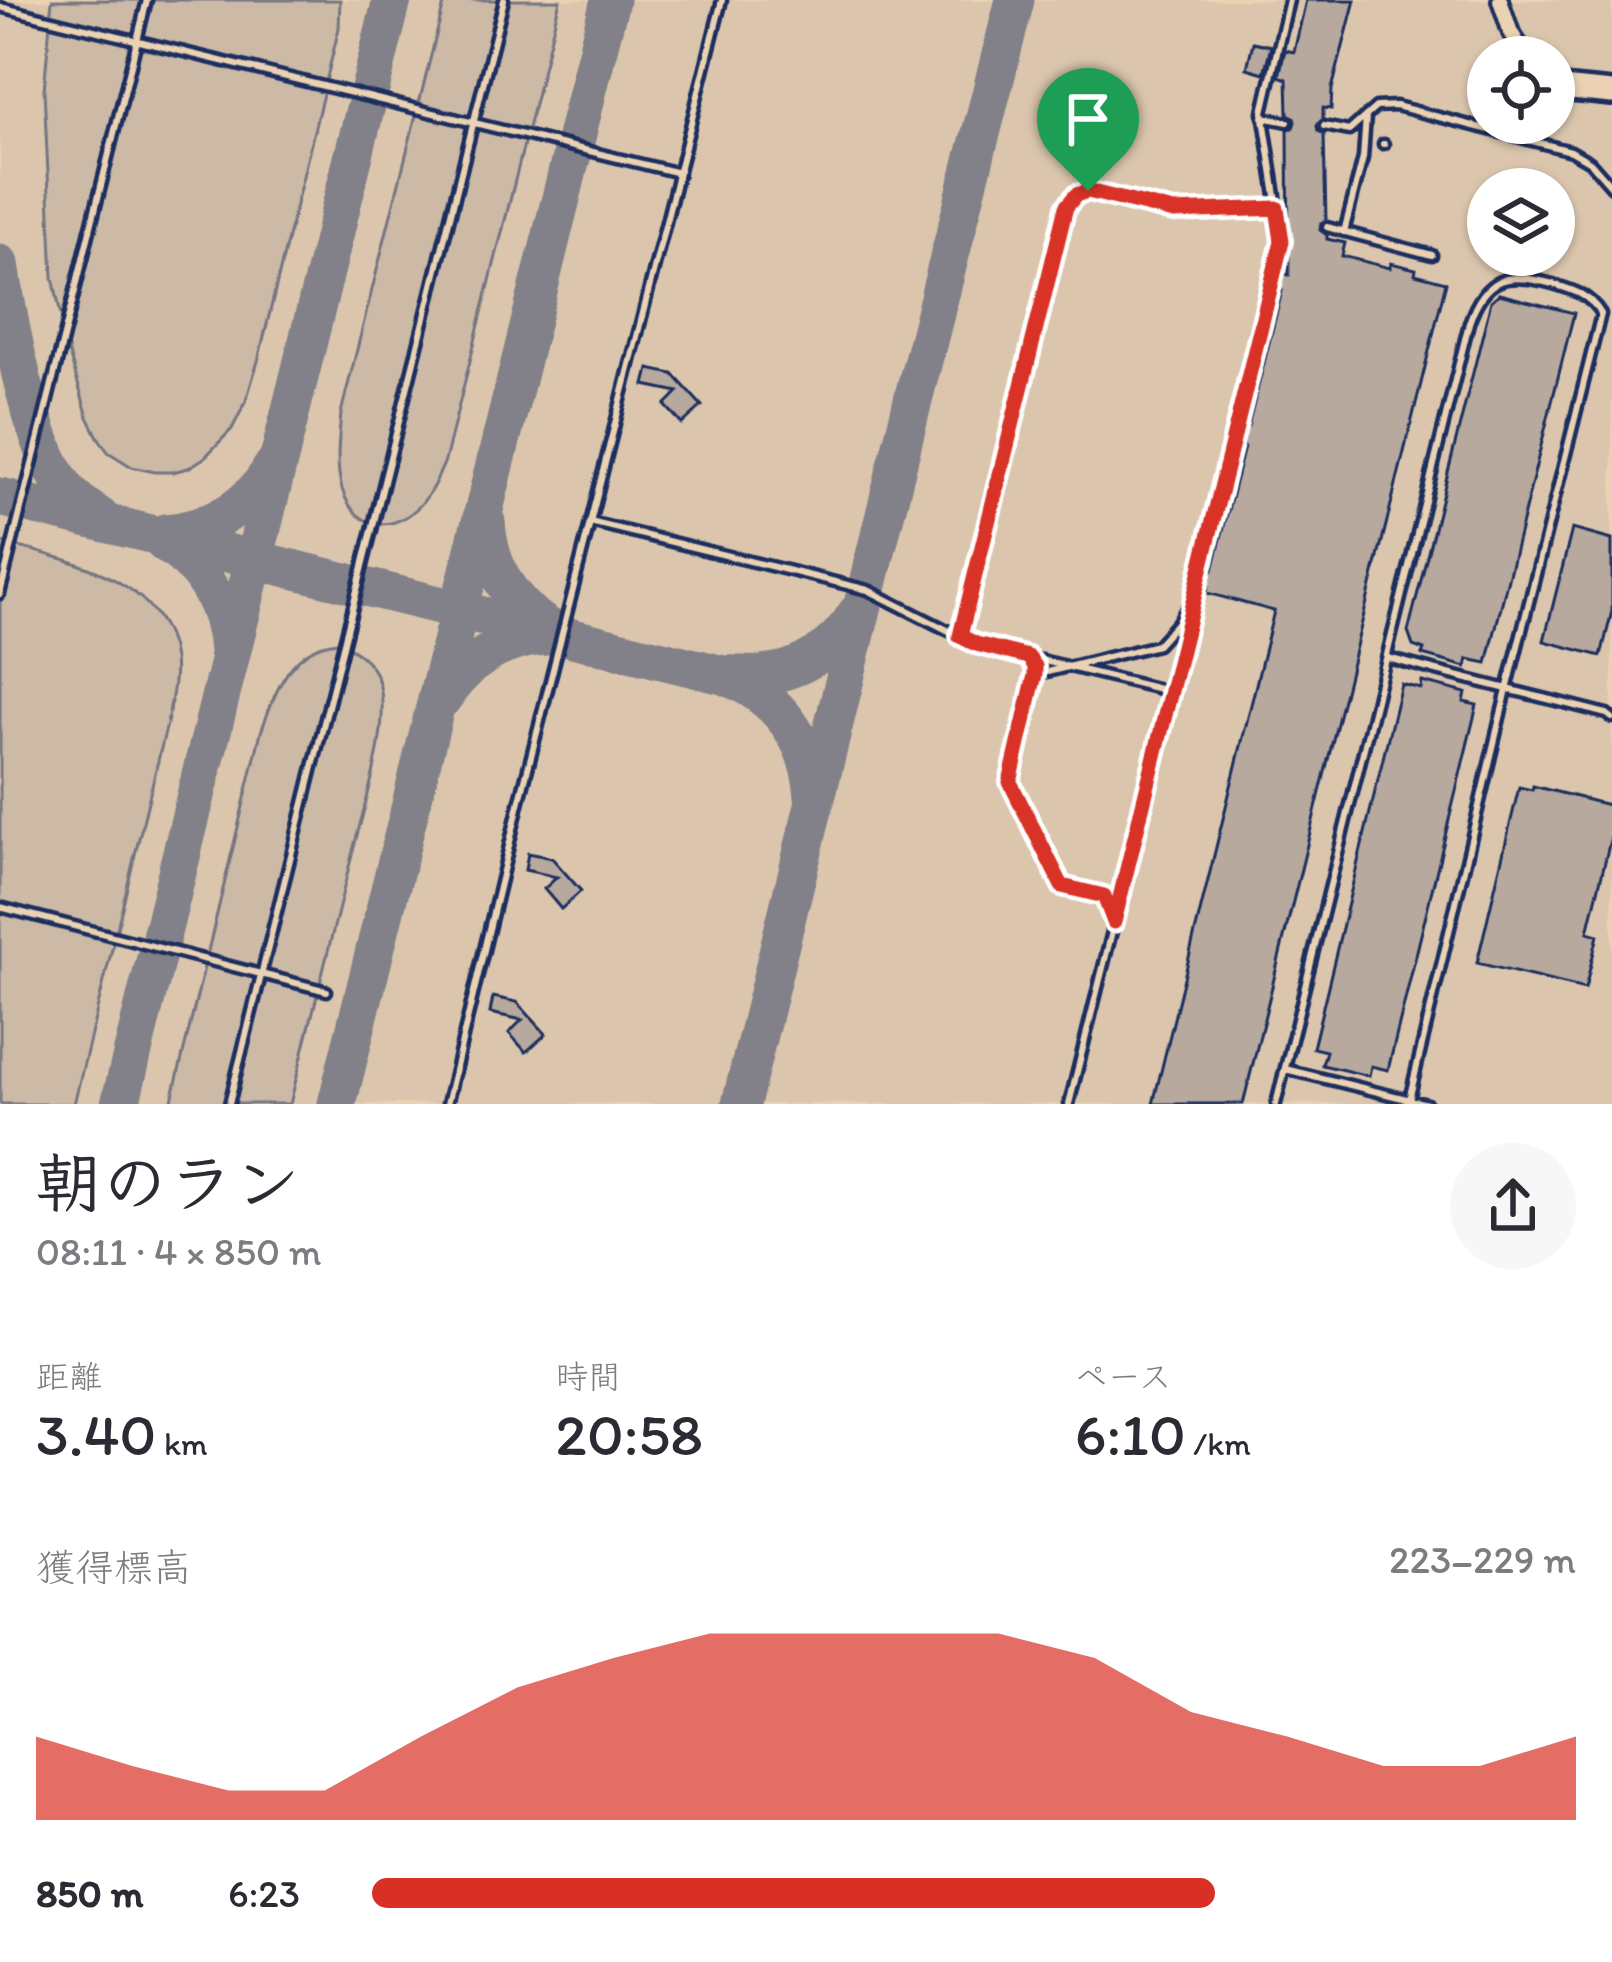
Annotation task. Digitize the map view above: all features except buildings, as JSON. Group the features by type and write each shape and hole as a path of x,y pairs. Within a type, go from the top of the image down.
{"highway":[{"path":"1575,87 1612,92"}],"street":[{"path":"1500,0 1513,36"},
{"path":"1575,92 1612,106"}],"lane":[{"path":"0,594 147,0"},
{"path":"230,1104 504,0"},
{"path":"447,1104 722,0"},
{"path":"1069,1104 1279,260 1285,228 1277,208 1263,118 1289,0"},
{"path":"0,7 679,173"},
{"path":"1324,126 1348,131 1376,107 1390,104 1577,154 1612,187"},
{"path":"1344,232 1363,158 1366,116"},
{"path":"1263,118 1288,122"},
{"path":"960,636 1071,199 1088,191 1174,212 1277,208"},
{"path":"1327,227 1432,256"},
{"path":"1276,1104 1475,304 1485,291 1521,276 1575,290 1596,305 1600,314 1408,1101"},
{"path":"590,522 868,590 976,644 1172,692"},
{"path":"1035,675 1156,645 1196,593"},
{"path":"1028,657 1035,675 1010,782 1062,886 1104,896 1114,922"},
{"path":"1388,658 1610,714"},
{"path":"0,907 327,991"},
{"path":"1285,1069 1426,1104"}],"shaded area":[{"path":"0,0 1612,0 1612,1104 0,1104"},
{"path":"52,0 340,0 339,28 246,401 232,429 188,468 155,472 132,467 108,452 88,417 69,354 53,277 44,90"},
{"path":"445,0 560,0 445,461 418,507 382,524 358,515 342,489 338,461 341,413"},
{"path":"0,542 81,565 131,590 166,631 174,659 167,724 74,1104 0,1104"},
{"path":"337,642 358,653 374,671 380,686 382,724 290,1104 171,1104 266,717 296,662"}],"taxiway":[{"path":"120,1104 392,0"},
{"path":"337,1104 610,0"},
{"path":"741,1104 1015,0"},
{"path":"0,264 15,348 41,440 68,491 99,516"},
{"path":"165,533 198,527 228,513 253,493 273,466"},
{"path":"0,497 723,675 759,694 787,722 806,756 814,796"},
{"path":"486,522 492,555 505,585 526,610 553,630"},
{"path":"163,542 190,563 209,588 222,618 228,651"},
{"path":"723,675 777,673 804,663 829,647 857,613"},
{"path":"442,699 486,655 514,642 546,636"}],"route":[{"path":"1088,191 1174,212 1277,208 1282,241 1114,922 1104,896 1062,886 1010,782 1035,666 1028,657 960,636 1066,207 1076,195 1088,191"}]}
